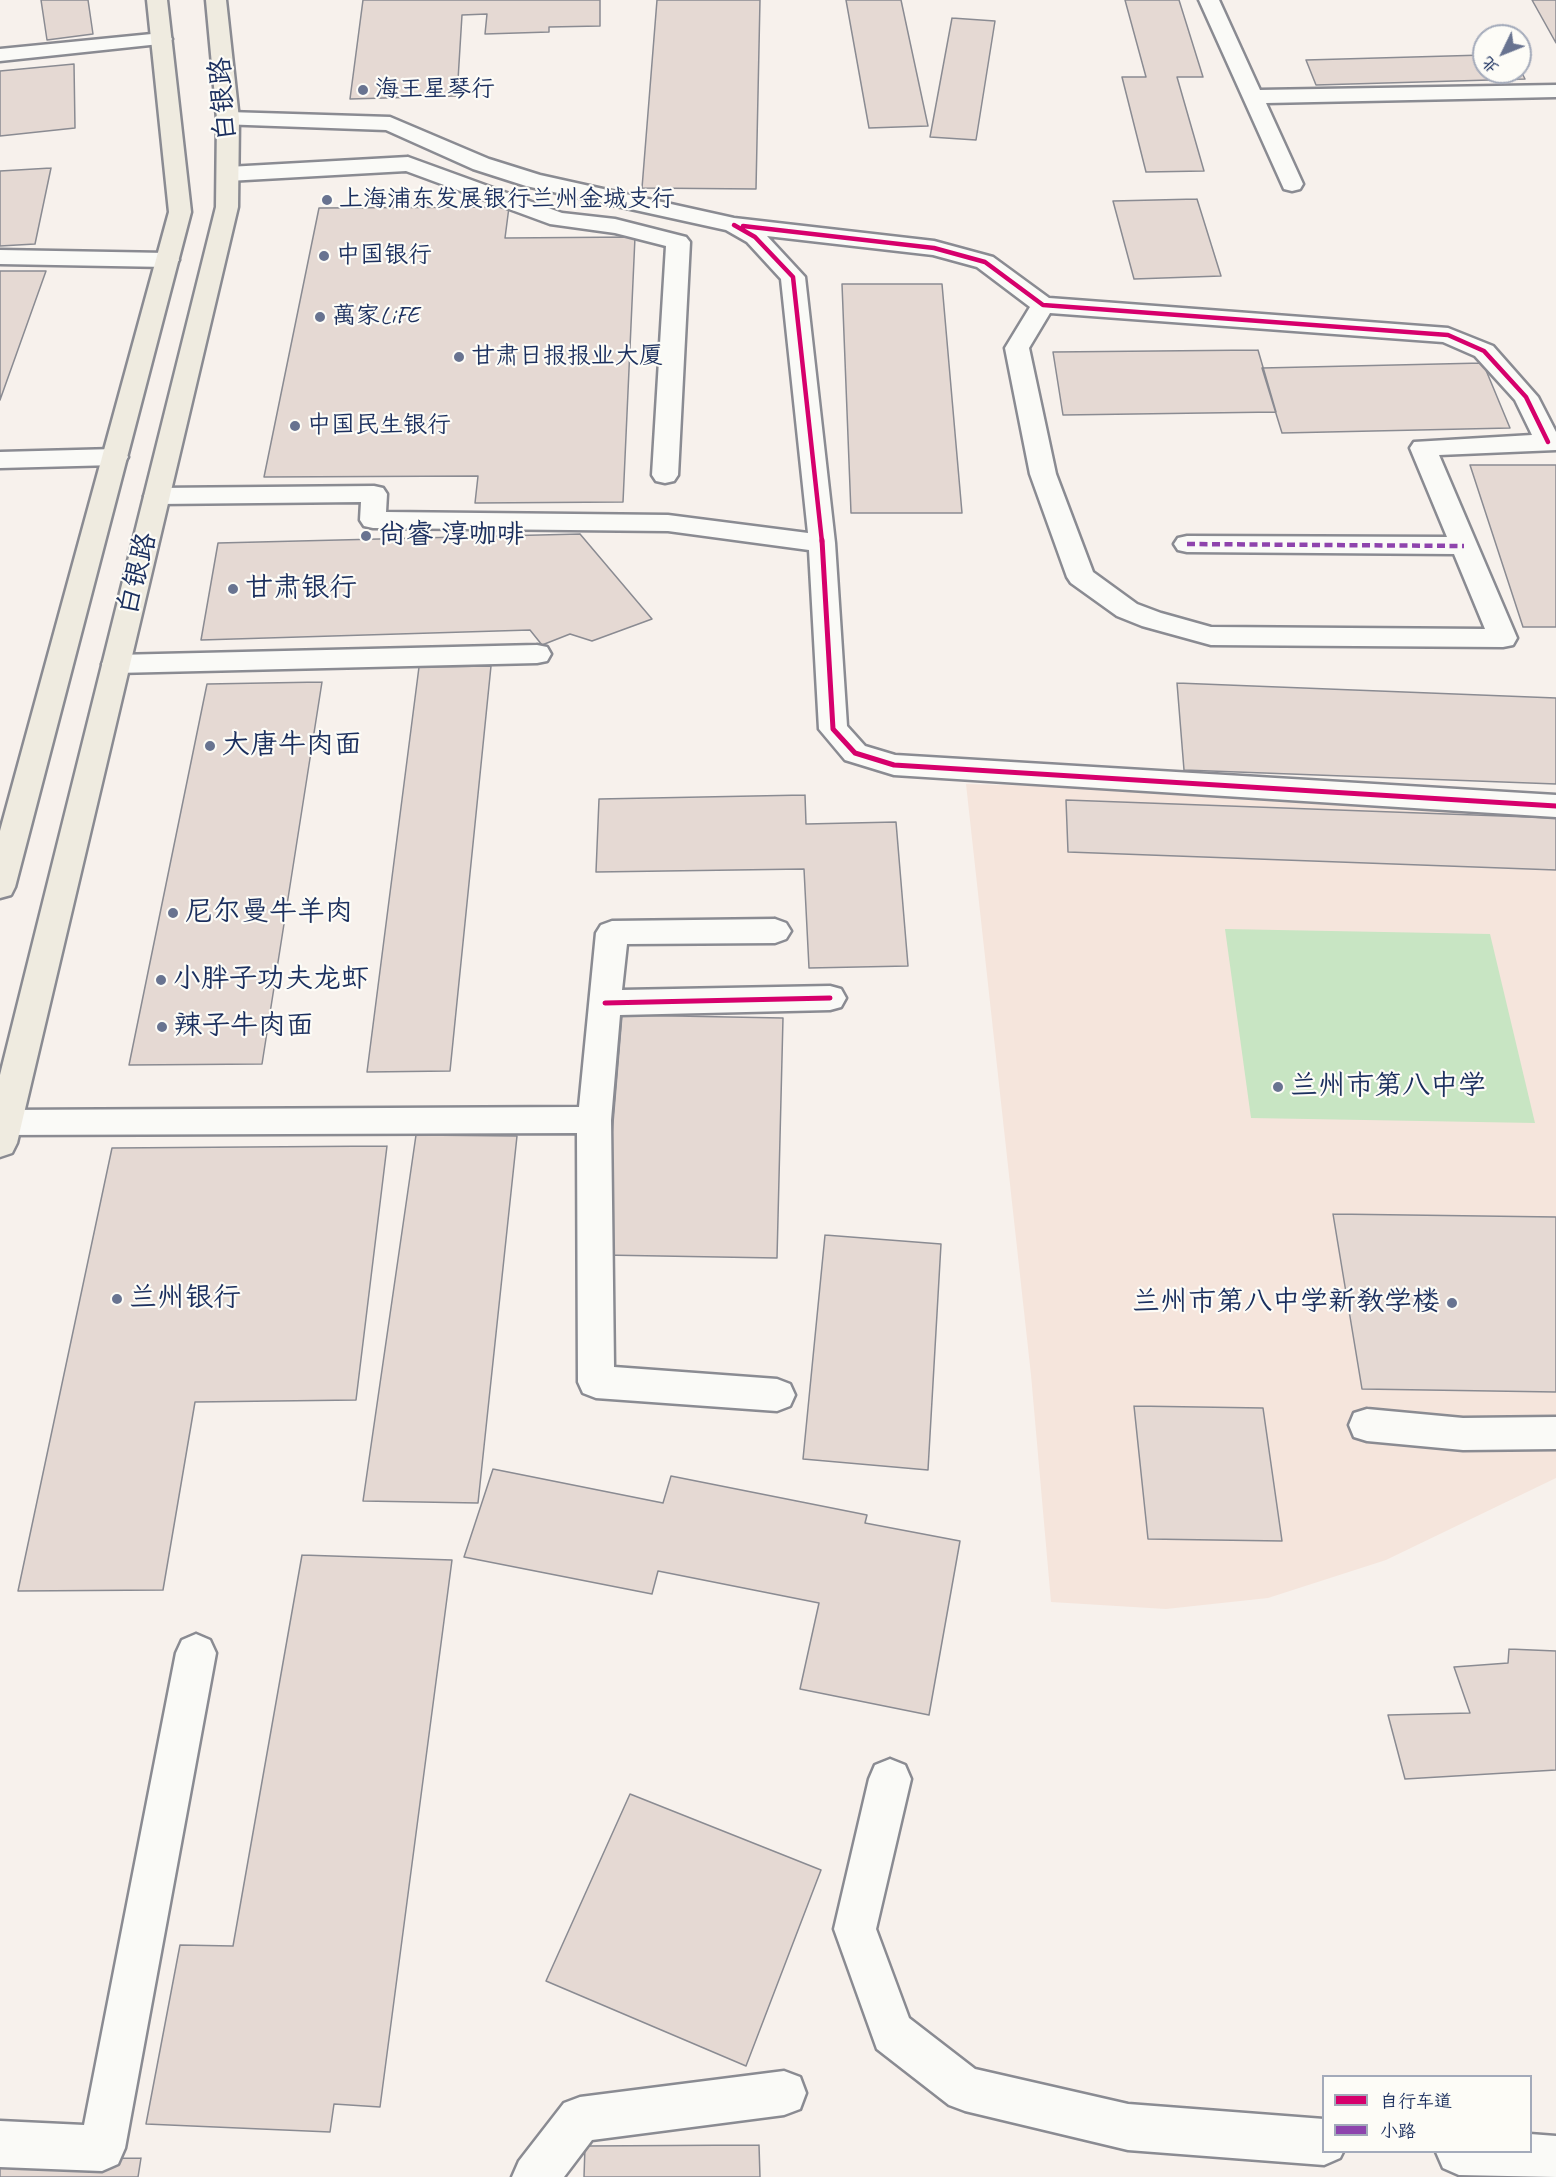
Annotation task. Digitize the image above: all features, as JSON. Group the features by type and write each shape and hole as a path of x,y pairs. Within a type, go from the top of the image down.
{"main road":[{"name":"白银路","path":"1,879 180,212 157,0"},
{"name":"白银路","path":"3,1133 227,207 228,119 216,0"}],"street":[{"path":"1209,0 1292,184"},
{"path":"0,56 162,39"},
{"path":"1253,97 1556,91"},
{"path":"228,119 390,124 481,164 534,181 734,225 934,248 985,262 1043,305 1448,335 1484,351 1526,397 1552,442 1423,448 1503,638 1210,636 1152,620 1126,610 1081,577 1043,474 1017,348 1043,305"},
{"path":"228,174 408,164 558,219 615,226 678,242 665,475"},
{"path":"734,225 755,237 793,277 822,543 833,729 855,753 894,765 1556,806"},
{"path":"0,257 167,260"},
{"path":"0,460 115,456"},
{"path":"157,496 374,494 373,520 668,523 822,543"},
{"path":"1187,544 1464,546"},
{"path":"116,664 537,654"},
{"path":"775,931 612,933 594,1120 596,1382 777,1395"},
{"path":"605,1003 830,998"},
{"path":"3,1133 594,1120"},
{"path":"1367,1425 1463,1434 1556,1433"},
{"path":"0,2144 102,2148 196,1653"},
{"path":"890,1779 855,1929 893,2032 965,2089 1128,2127 1322,2142"},
{"path":"535,2177 580,2120 784,2093"},
{"path":"1487,2153 1556,2158"}],"shaded area":[{"name":"兰州市第八中学","path":"966,784 1556,800 1556,1478 1386,1560 1268,1598 1166,1609 1051,1602 1031,1375"}],"green space":[{"path":"1225,929 1490,934 1535,1123 1251,1118"}],"building":[{"path":"41,0 88,0 93,34 47,40"},
{"path":"363,0 600,0 600,26 549,27 549,32 485,34 487,14 462,15 457,96 350,99"},
{"path":"657,0 760,0 756,189 642,188"},
{"path":"846,0 901,0 928,126 869,128"},
{"path":"1125,0 1179,0 1203,77 1177,77 1204,171 1146,172 1122,77 1146,77"},
{"path":"1532,0 1556,0 1556,43"},
{"path":"952,18 995,21 976,140 930,137"},
{"path":"1472,55 1472,81 1316,85 1306,60"},
{"path":"74,64 75,128 0,136 0,71"},
{"path":"51,168 35,244 0,246 0,171"},
{"path":"1197,199 1221,276 1134,279 1113,201"},
{"name":"甘肃日报报业大厦","path":"509,207 505,238 635,237 623,502 475,503 478,476 264,477 319,208"},
{"path":"0,271 46,271 0,400"},
{"path":"842,284 942,284 962,513 851,513"},
{"path":"1258,350 1276,412 1063,415 1053,352"},
{"path":"1483,363 1510,428 1282,433 1262,368"},
{"path":"1470,465 1556,465 1556,627 1523,627"},
{"path":"580,534 652,619 592,641 570,634 542,645 530,630 201,640 218,543"},
{"path":"491,666 450,1071 367,1072 419,667"},
{"path":"322,682 262,1064 129,1065 207,684"},
{"path":"1177,683 1556,698 1556,784 1184,770"},
{"path":"805,795 806,824 896,822 908,966 809,968 804,869 596,872 599,799"},
{"path":"1066,800 1556,818 1556,870 1068,852"},
{"path":"622,1015 783,1018 777,1258 602,1255"},
{"path":"416,1135 517,1136 478,1503 363,1501"},
{"path":"387,1146 356,1400 195,1402 163,1590 18,1591 112,1148"},
{"name":"兰州市第八中学新教学楼","path":"1333,1214 1556,1217 1556,1392 1362,1389"},
{"path":"825,1235 941,1244 928,1470 803,1459"},
{"path":"1134,1406 1263,1408 1282,1541 1148,1539"},
{"path":"493,1469 663,1503 671,1476 867,1515 865,1523 960,1541 929,1715 800,1689 819,1603 658,1571 652,1594 464,1557"},
{"path":"302,1555 452,1560 380,2107 334,2104 330,2132 146,2124 180,1945 233,1946"},
{"path":"1509,1649 1556,1651 1556,1770 1405,1779 1388,1715 1470,1713 1454,1667 1508,1663"},
{"path":"630,1794 821,1870 746,2066 546,1981"},
{"path":"759,2145 760,2177 584,2177 585,2146"},
{"path":"141,2158 138,2177 0,2177 0,2160"}],"marked path":[{"path":"1187,544 1464,546"}],"cycle path":[{"path":"734,225 755,237 793,277 822,543 833,729 855,753 894,765 1556,806"},
{"path":"743,226 934,248 985,262 1043,305 1448,335 1484,351 1526,397 1548,442"},
{"path":"605,1003 830,998"}],"place":[{"name":"海王星琴行","path":"363,90"},
{"name":"上海浦东发展银行兰州金城支行","path":"327,200"},
{"name":"中国银行","path":"324,256"},
{"name":"萬家LiFE","path":"320,317"},
{"name":"甘肃日报报业大厦","path":"459,357"},
{"name":"中国民生银行","path":"295,426"},
{"name":"尚睿 淳咖啡","path":"366,536"},
{"name":"甘肃银行","path":"233,589"},
{"name":"大唐牛肉面","path":"210,746"},
{"name":"尼尔曼牛羊肉","path":"173,913"},
{"name":"小胖子功夫龙虾","path":"161,980"},
{"name":"辣子牛肉面","path":"162,1027"},
{"name":"兰州市第八中学","path":"1278,1087"},
{"name":"兰州银行","path":"117,1299"},
{"name":"兰州市第八中学新教学楼","path":"1452,1303"}]}
